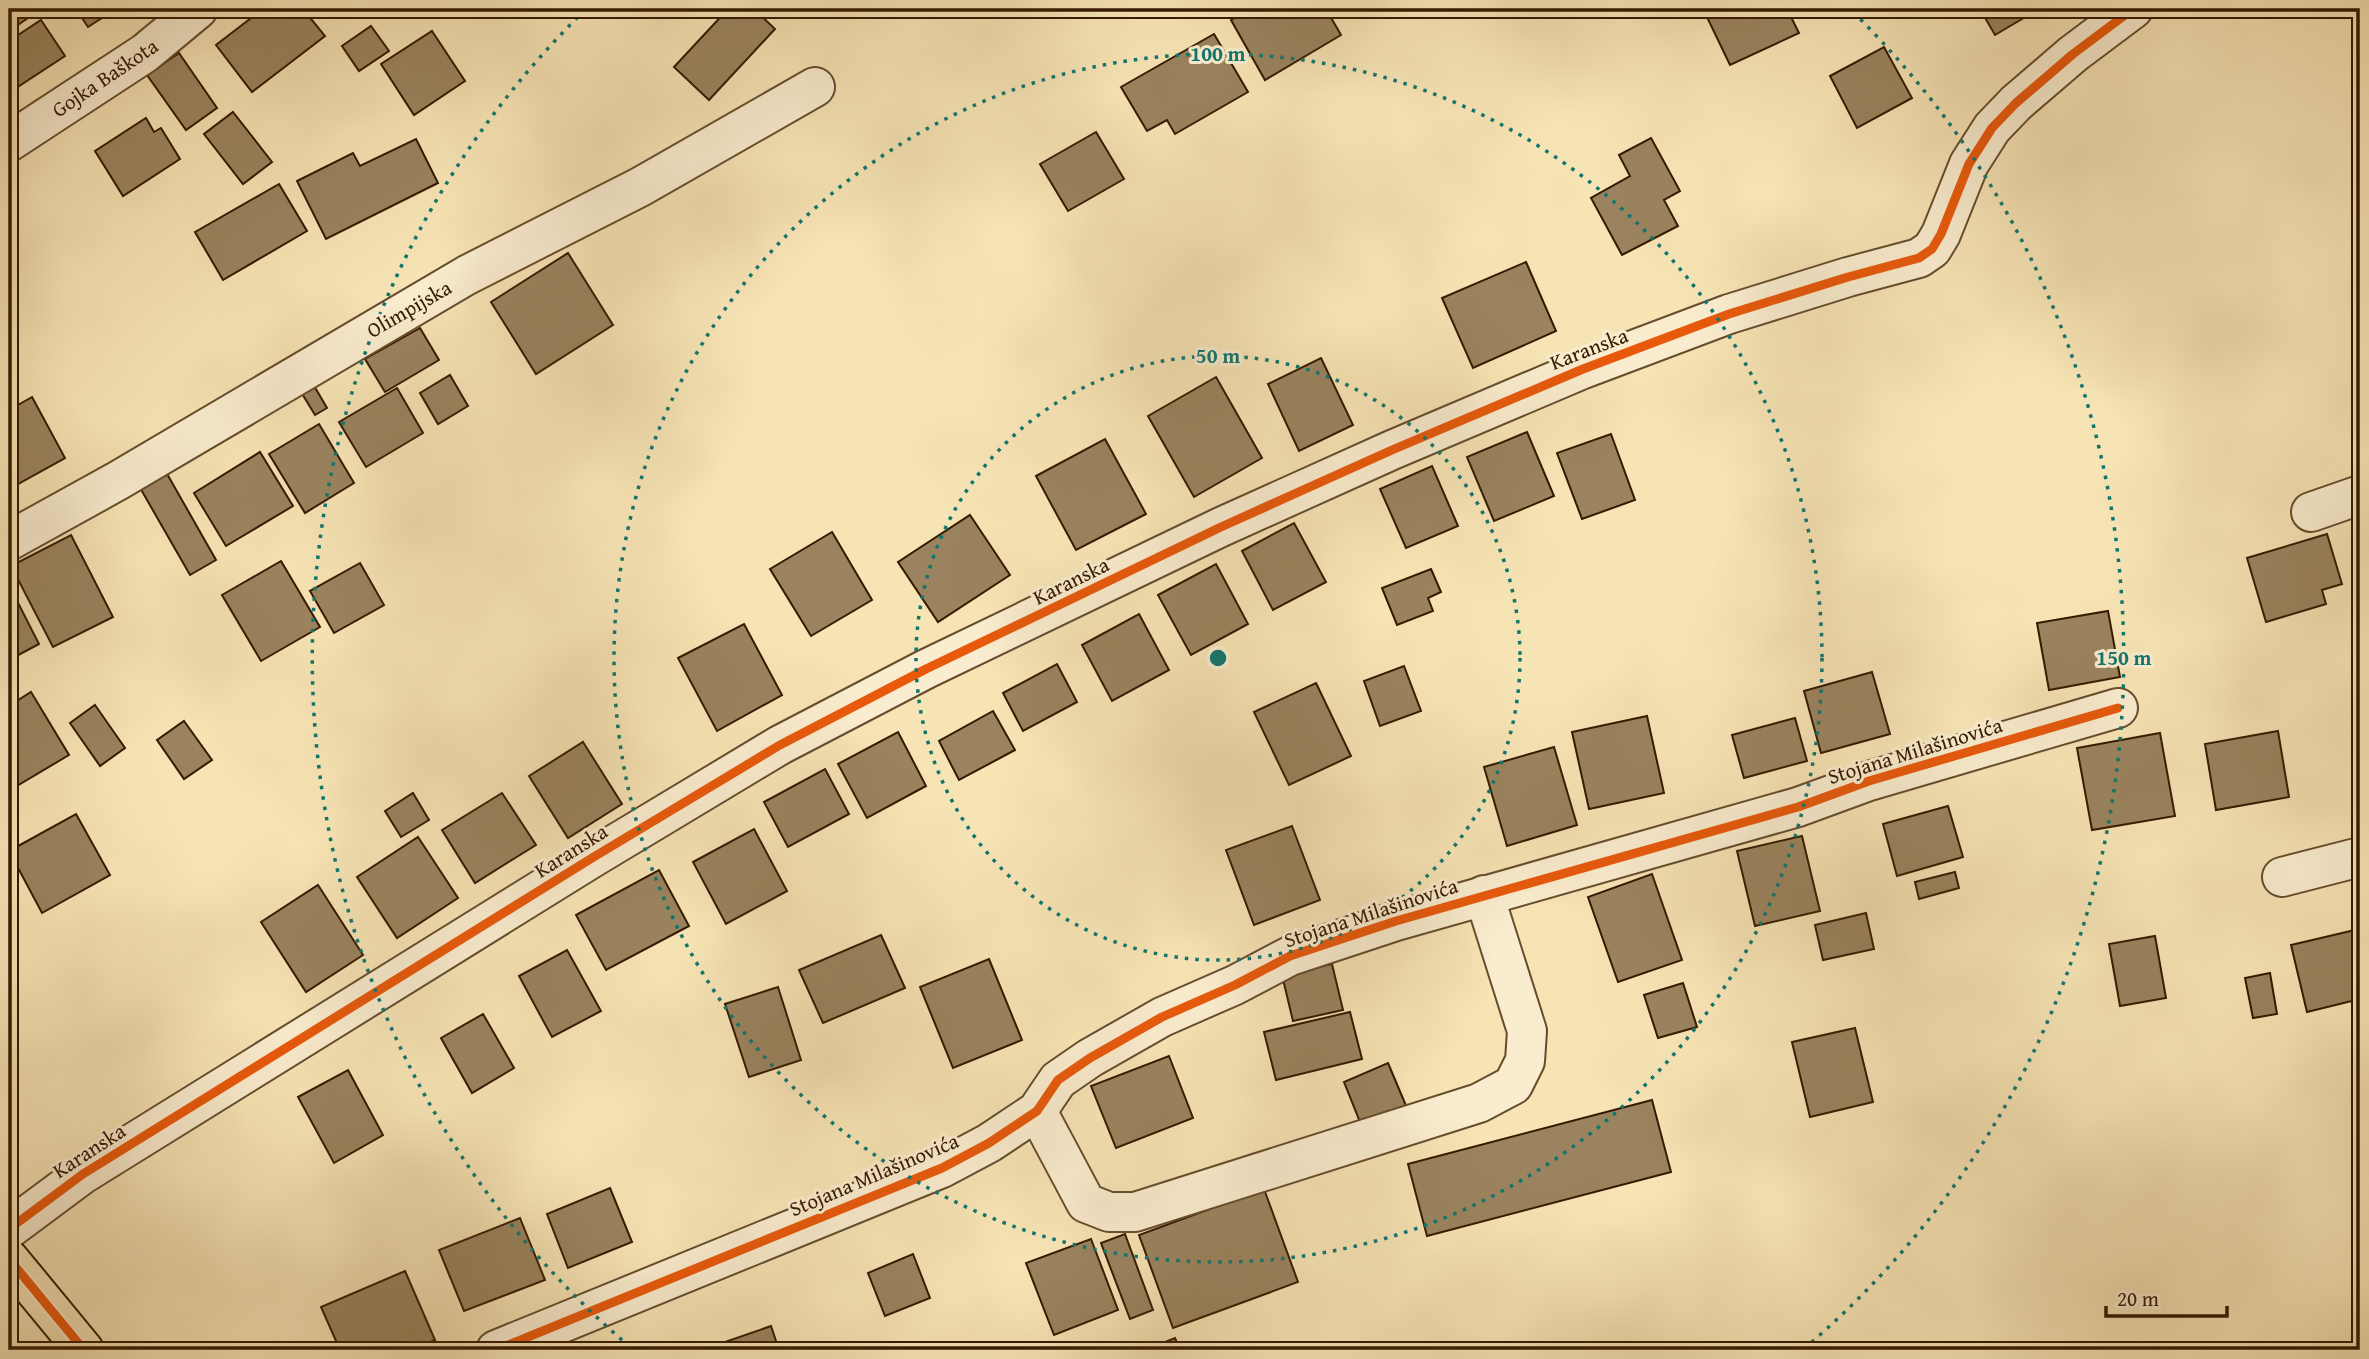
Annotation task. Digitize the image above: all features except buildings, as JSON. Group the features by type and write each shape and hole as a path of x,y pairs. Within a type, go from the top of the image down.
{"main road":[{"path":"9,1259 84,1350"}],"street":[{"name":"Gojka Baškota","path":"9,142 145,53 198,9"},
{"name":"Karanska","path":"9,1229 83,1174 592,858 780,745 926,669 1221,527 1392,450 1583,369 1729,314 1919,258 1932,249 1941,234 1969,164 1992,128 2054,70 2133,9"},
{"name":"Olimpijska","path":"9,541 119,480 467,275 640,187 815,88"},
{"path":"2311,512 2360,495"},
{"name":"Stojana Milašinovića","path":"496,1350 942,1168 989,1143 1037,1111 1058,1080 1090,1058 1162,1017 1236,985 1290,956 1396,920 1759,818 1869,781 2118,708"},
{"path":"2282,877 2360,857"},
{"path":"1037,1111 1086,1203 1109,1212 1135,1212 1479,1103 1513,1085 1525,1061 1527,1031 1484,895"}],"cycle path":[{"path":"9,1229 83,1174 592,858 780,745 926,669 1221,527 1392,450 1583,369 1729,314 1919,258 1932,249 1941,234 1969,164 1992,128 2016,103 2073,54 2133,9"},
{"path":"496,1350 942,1168 989,1143 1037,1111 1058,1080 1090,1058 1162,1017 1235,985 1290,956 1396,921 1798,807 1869,781 2118,708"},
{"path":"9,1259 84,1350"}]}
